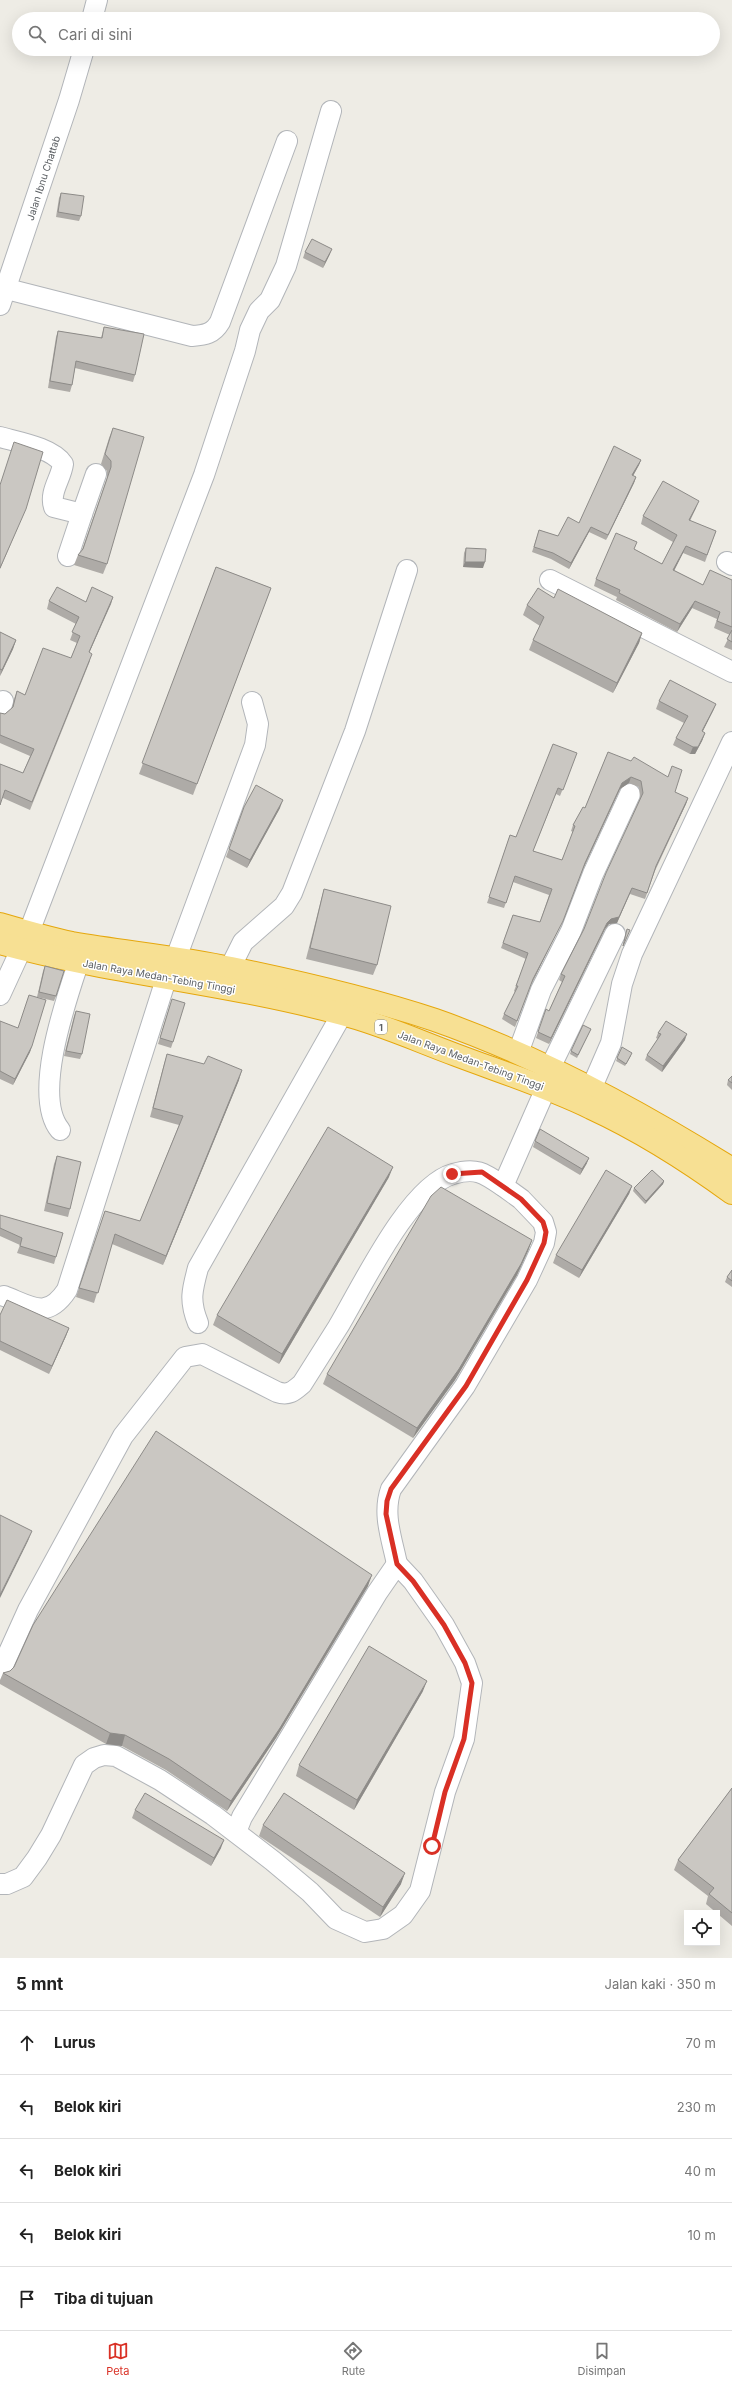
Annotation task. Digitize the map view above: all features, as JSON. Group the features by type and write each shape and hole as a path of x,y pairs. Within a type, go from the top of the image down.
{"highway":[{"name":"Jalan Raya Medan-Tebing Tinggi","path":"0,924 16,941 79,961 172,967 230,968 366,1000 435,1020 518,1054 548,1078 592,1108 686,1159 732,1193"},
{"name":"Jalan Raya Medan-Tebing Tinggi","path":"16,941 70,942 172,967 342,1014 548,1078 591,1089 730,1163"}],"street":[{"path":"94,12 97,0"},
{"name":"Jalan Ibnu Chattab","path":"3,297 69,100 82,56"},
{"path":"0,994 16,941 204,475 245,351 250,330 259,311 270,300 286,266 331,111"},
{"path":"3,297 192,336 209,334 215,330 220,322 287,141"},
{"path":"0,437 37,447 60,459 63,464 62,473 52,496 54,507 82,514"},
{"path":"68,556 96,474"},
{"path":"230,968 243,942 284,906 292,893 355,731 407,570"},
{"path":"550,580 732,672"},
{"path":"4,1296 38,1310 51,1308 67,1290 172,967 255,744 258,724 252,702"},
{"path":"591,1089 611,1043 622,984 632,954 732,742"},
{"path":"518,1054 541,990 571,931 592,874 630,794"},
{"path":"503,1186 548,1078 614,934"},
{"path":"60,1130 53,1122 50,1109 51,1073 59,1022 79,961"},
{"path":"198,1323 192,1307 192,1291 198,1268 342,1014"},
{"path":"0,1672 28,1610 123,1436 185,1357 202,1354 277,1392 284,1395 292,1393 302,1384 384,1248 410,1210 434,1184 452,1174 482,1172 521,1199 543,1222 546,1232 544,1243 527,1280 466,1386 391,1489 387,1501 386,1514 397,1564 413,1581 444,1625 465,1663 472,1683 464,1739 445,1792 420,1891 403,1915 383,1929 365,1932 336,1920 310,1892 236,1832 160,1780 116,1756 104,1755 94,1758 84,1765 51,1835 23,1877 7,1884 0,1884"},
{"path":"236,1832 242,1817 377,1593 397,1564"}],"building":[{"path":"61,193 84,196 81,216 58,212"},
{"path":"312,239 332,249 325,262 305,252"},
{"path":"104,327 144,334 135,375 76,361 72,385 50,381 58,331 102,338"},
{"path":"113,428 144,437 107,564 78,555 83,549 111,467 111,461 105,454"},
{"path":"14,442 43,452 26,509 0,568 0,485"},
{"path":"614,446 641,460 632,475 636,477 608,535 591,527 571,563 553,553 534,547 539,530 558,536 568,517 579,523"},
{"path":"663,481 699,501 689,520 716,531 707,555 686,546 673,570 703,585 710,570 732,580 732,627 717,621 720,612 695,601 680,624 619,593 620,590 596,579 616,533 637,542 634,549 662,564 677,535 643,516"},
{"path":"466,548 486,549 485,562 465,562"},
{"path":"216,567 271,588 197,784 142,763"},
{"path":"57,587 86,602 92,587 113,597 89,652 92,654 32,802 5,790 0,805 0,764 23,773 34,749 0,735 0,713 5,714 13,707 17,691 25,695 43,648 71,658 80,636 72,632 79,617 49,601"},
{"path":"538,588 554,598 558,589 642,633 617,683 533,640 544,617 527,605"},
{"path":"732,630 732,642 727,639"},
{"path":"0,632 16,640 2,670 0,669"},
{"path":"670,680 716,704 702,731 705,733 698,747 693,747 676,738 688,716 659,701"},
{"path":"553,744 577,753 563,790 558,788 533,851 562,860 575,826 573,825 583,807 585,808 608,752 631,761 634,757 668,777 672,766 682,770 675,792 688,798 656,866 647,893 632,888 619,917 611,919 607,923 551,1038 538,1032 546,1009 549,1011 565,976 561,974 584,929 606,873 643,793 641,781 631,777 622,783 585,863 563,921 533,979 517,1021 504,1014 518,986 516,986 528,953 503,943 513,915 540,922 552,889 515,876 506,903 489,897 510,835 516,837"},
{"path":"256,785 283,800 250,860 229,849 244,807"},
{"path":"324,889 391,906 377,965 310,948"},
{"path":"627,929 630,930 623,946"},
{"path":"45,966 64,971 56,996 39,992"},
{"path":"29,995 46,1000 32,1046 15,1079 0,1071 0,1021 18,1028"},
{"path":"172,999 185,1003 173,1042 160,1038"},
{"path":"76,1011 90,1014 82,1054 66,1051"},
{"path":"666,1021 687,1034 663,1066 647,1055 661,1034 658,1033"},
{"path":"583,1025 591,1029 578,1055 571,1051"},
{"path":"622,1047 632,1053 626,1064 617,1058"},
{"path":"167,1054 204,1064 208,1056 242,1070 166,1256 115,1234 98,1293 79,1288 105,1211 140,1221 183,1116 153,1108"},
{"path":"732,1076 732,1083 728,1080"},
{"path":"328,1127 393,1167 282,1354 217,1315"},
{"path":"540,1129 589,1158 582,1169 535,1141"},
{"path":"57,1156 81,1162 70,1209 47,1203"},
{"path":"606,1170 632,1186 582,1270 556,1255"},
{"path":"652,1170 664,1181 646,1201 634,1188"},
{"path":"441,1187 532,1240 521,1264 459,1369 417,1428 327,1374 431,1196"},
{"path":"0,1215 63,1233 56,1257 20,1246 22,1238 0,1228"},
{"path":"732,1270 732,1281 727,1277"},
{"path":"7,1300 69,1328 52,1366 0,1341 0,1315"},
{"path":"156,1431 372,1575 280,1728 231,1801 169,1759 125,1735 110,1733 3,1673 10,1671 14,1667 33,1625"},
{"path":"0,1515 32,1531 0,1595"},
{"path":"369,1646 427,1681 357,1800 299,1765"},
{"path":"732,1788 732,1913 709,1894 714,1888 678,1860"},
{"path":"145,1793 224,1840 214,1858 135,1810"},
{"path":"284,1793 405,1873 383,1907 263,1825"}],"route":[{"path":"432,1846 445,1792 464,1739 472,1683 465,1663 444,1625 413,1581 397,1564 386,1514 387,1501 391,1489 466,1386 485,1350 527,1280 544,1243 546,1232 543,1222 536,1213 521,1199 482,1172 467,1171 452,1174"}]}
